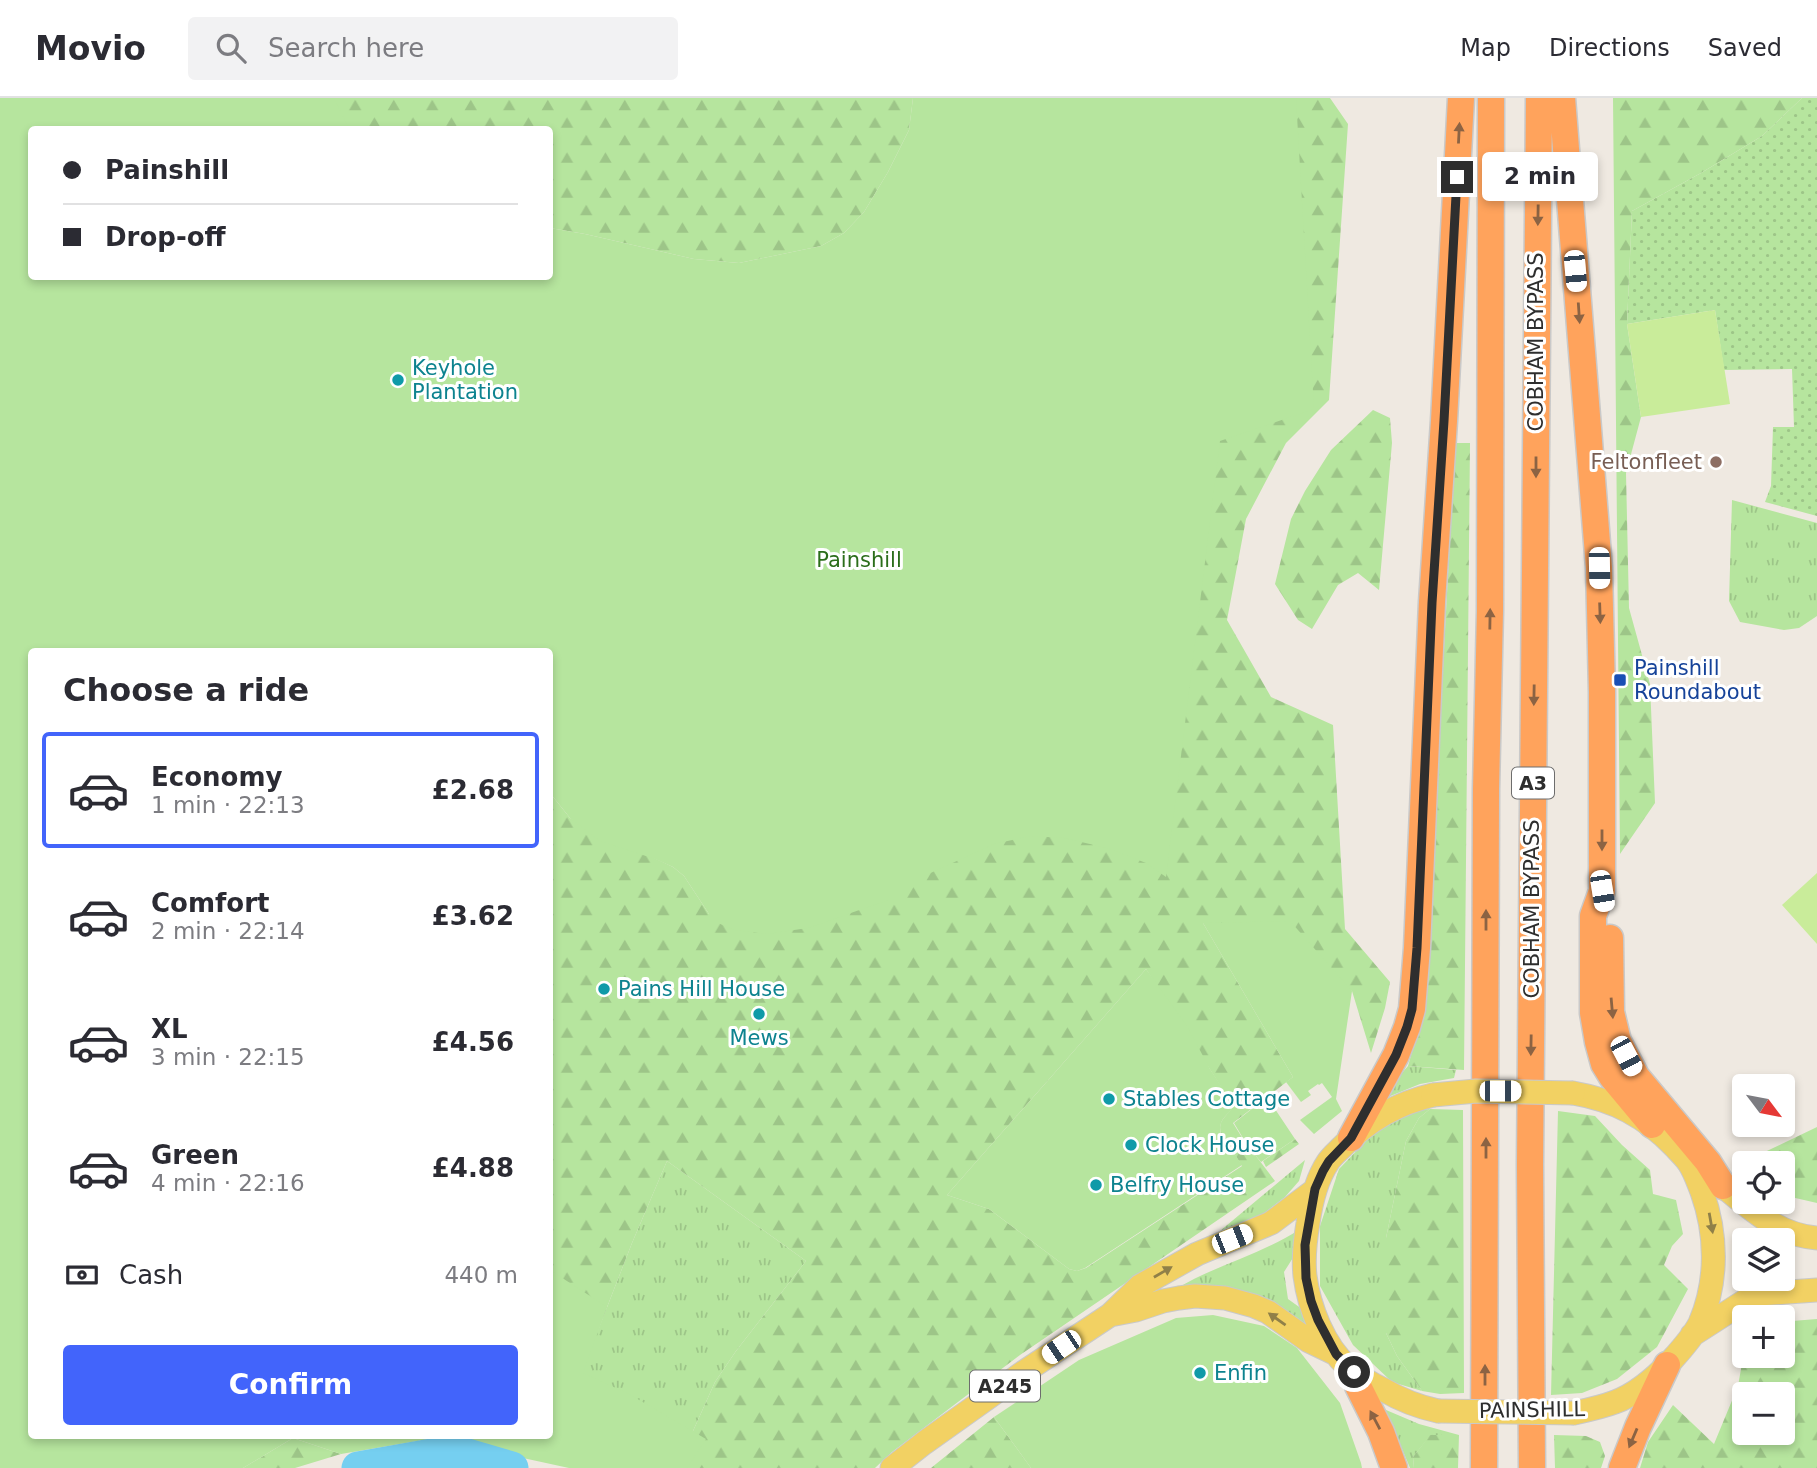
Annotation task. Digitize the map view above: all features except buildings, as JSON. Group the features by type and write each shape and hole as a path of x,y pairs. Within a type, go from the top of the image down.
{"highway":[{"path":"1351,1138 1396,1055 1412,1009 1461,98"},
{"name":"A3","path":"1485,1468 1491,98"},
{"name":"COBHAM BYPASS","path":"1532,1468 1530,1164 1539,98"},
{"path":"1562,98 1599,568 1602,891 1611,940 1611,1012 1618,1041 1636,1076 1708,1162 1723,1186"},
{"path":"1602,891 1593,916 1592,1013 1598,1042 1604,1064 1612,1077 1652,1125"},
{"path":"1345,1363 1381,1432 1394,1468"},
{"path":"1622,1468 1667,1364"}],"main road":[{"name":"PAINSHILL","path":"1476,1091 1573,1093 1604,1099 1629,1111 1652,1125 1687,1160 1694,1171 1708,1210 1714,1240 1713,1275 1699,1323 1656,1376 1635,1392 1616,1402 1574,1413 1438,1411 1398,1397 1345,1363 1318,1320 1306,1278 1305,1245 1315,1189 1329,1161 1351,1138 1402,1104 1433,1094 1476,1091"},
{"path":"1687,1160 1761,1217 1801,1235 1817,1238"},
{"name":"A245","path":"892,1468 1024,1372 1110,1315 1140,1286 1197,1254 1271,1223 1315,1189"},
{"path":"1691,1336 1759,1294 1817,1290"},
{"name":"A245","path":"1110,1315 1179,1298 1225,1298 1268,1312 1345,1363"}],"green space":[{"name":"Painshill","path":"0,98 334,98 348,126 28,126 28,280 553,280 553,229 694,259 739,263 821,246 844,233 864,212 909,130 913,98 1296,98 1314,409 1220,441 1166,877 1146,863 1107,848 1064,838 1030,836 994,844 924,876 888,900 808,928 767,934 734,930 718,923 709,914 684,876 673,867 600,841 570,818 553,797 553,648 28,648 28,1439 291,1439 243,1468 0,1468"},
{"path":"326,98 913,98 909,130 888,172 864,212 844,233 821,246 739,263 694,259 553,229 553,126 297,126"},
{"path":"1160,98 1330,98 1348,124 1329,400 1286,443 1246,519 1227,620 1271,697 1333,725 1345,929 1390,982 1371,1053 1352,991 1203,923 1293,1077 1233,1123 1253,1155 1275,1181 1020,1355 892,1452 875,1468 569,1468 680,1460 715,1382 806,1261 667,1161 597,1333 553,1298 553,797 570,818 673,867 684,876 709,914","holes":["1146,969 1234,1107 1223,1118 1221,1133 1242,1166 1086,1268 1077,1271 1069,1269 989,1209 947,1195"]},
{"path":"1613,98 1802,98 1762,136 1632,211 1627,324 1641,417 1626,473 1629,608 1650,684 1655,803 1620,854"},
{"path":"1802,98 1817,98 1817,516 1765,502 1771,486 1773,427 1794,427 1792,369 1724,370 1715,310 1627,324 1632,211 1762,136"},
{"path":"1715,310 1730,404 1641,417 1627,324"},
{"path":"1373,410 1390,418 1392,443 1379,590 1358,573 1338,585 1312,629 1298,620 1275,584 1291,519 1331,450"},
{"path":"1455,443 1470,443 1464,1070 1408,1066 1425,1006"},
{"path":"1732,500 1817,523 1817,616 1799,628 1784,630 1740,622 1729,601"},
{"path":"1817,873 1817,944 1782,905"},
{"path":"1290,921 1352,991 1336,1099 1342,1111 1314,1134 1300,1120 1332,1097 1322,1083 1308,1091 1311,1095 1301,1102 1286,1082 1293,1077 1203,923"},
{"path":"1146,969 1187,1026 1210,1069 1235,1107 1223,1119 1220,1130 1242,1165 1077,1271 1069,1269 989,1209 947,1195"},
{"path":"1408,1066 1456,1070 1454,1078 1420,1084 1383,1099"},
{"path":"1267,1097 1295,1139 1261,1162 1253,1155 1234,1123"},
{"path":"1430,1109 1419,1118 1406,1141 1386,1238 1386,1333 1397,1356 1422,1391 1392,1382 1353,1345 1320,1286 1320,1226 1339,1169 1372,1135 1406,1111"},
{"path":"1430,1109 1463,1110 1464,1393 1440,1394 1422,1391 1397,1356 1386,1333 1386,1238 1406,1141 1419,1118"},
{"path":"1558,1111 1595,1116 1650,1170 1653,1194 1676,1200 1683,1234 1672,1246 1664,1265 1688,1289 1657,1347 1617,1379 1582,1393 1551,1395"},
{"path":"1817,1127 1817,1203 1795,1198 1795,1151 1767,1151"},
{"path":"1295,1139 1299,1144 1266,1167 1263,1161"},
{"path":"1305,1160 1299,1181 1285,1197 1263,1214 1220,1231"},
{"path":"667,1161 806,1261 715,1382 680,1460 523,1458 468,1439 553,1439 553,1428 597,1333"},
{"path":"1300,1229 1296,1253 1284,1272 1288,1299 1302,1309 1308,1328 1176,1289 1270,1246"},
{"path":"553,1272 607,1307 583,1373 629,1394 706,1439 687,1468 569,1468 523,1458 468,1439 553,1439"},
{"path":"1213,1315 1264,1326 1297,1348 1340,1403 1362,1468 1031,1468 994,1417 1079,1360 1176,1318"},
{"path":"1817,1319 1817,1468 1640,1468 1648,1442 1673,1405 1714,1444 1732,1400 1732,1445 1795,1445 1795,1382 1739,1382 1741,1368 1795,1368 1795,1321"},
{"path":"1379,1407 1419,1424 1459,1435 1430,1436 1413,1457 1414,1468 1410,1468 1398,1439"},
{"path":"994,1417 1031,1468 931,1468"},
{"path":"1430,1435 1459,1435 1458,1468 1414,1468 1413,1457"},
{"path":"1554,1435 1586,1436 1600,1442 1605,1456 1601,1468 1555,1468"},
{"path":"291,1439 341,1454 295,1468 243,1468"},
{"name":"Painshill","path":"296,1439 429,1439 341,1454"}],"waterway":[{"path":"358,1468 454,1451 512,1468"}],"place":[{"name":"Keyhole Plantation","path":"398,380"},
{"name":"Feltonfleet","path":"1716,462"},
{"name":"Painshill Roundabout","path":"1620,680"},
{"name":"Pains Hill House","path":"604,989"},
{"name":"Mews","path":"759,1014"},
{"name":"Stables Cottage","path":"1109,1099"},
{"name":"Clock House","path":"1131,1145"},
{"name":"Belfry House","path":"1096,1185"},
{"name":"Enfin","path":"1200,1373"}],"route":[{"path":"1354,1372 1336,1354 1318,1320 1306,1278 1305,1245 1315,1189 1323,1171 1351,1138 1396,1055 1412,1009 1457,177"}]}
